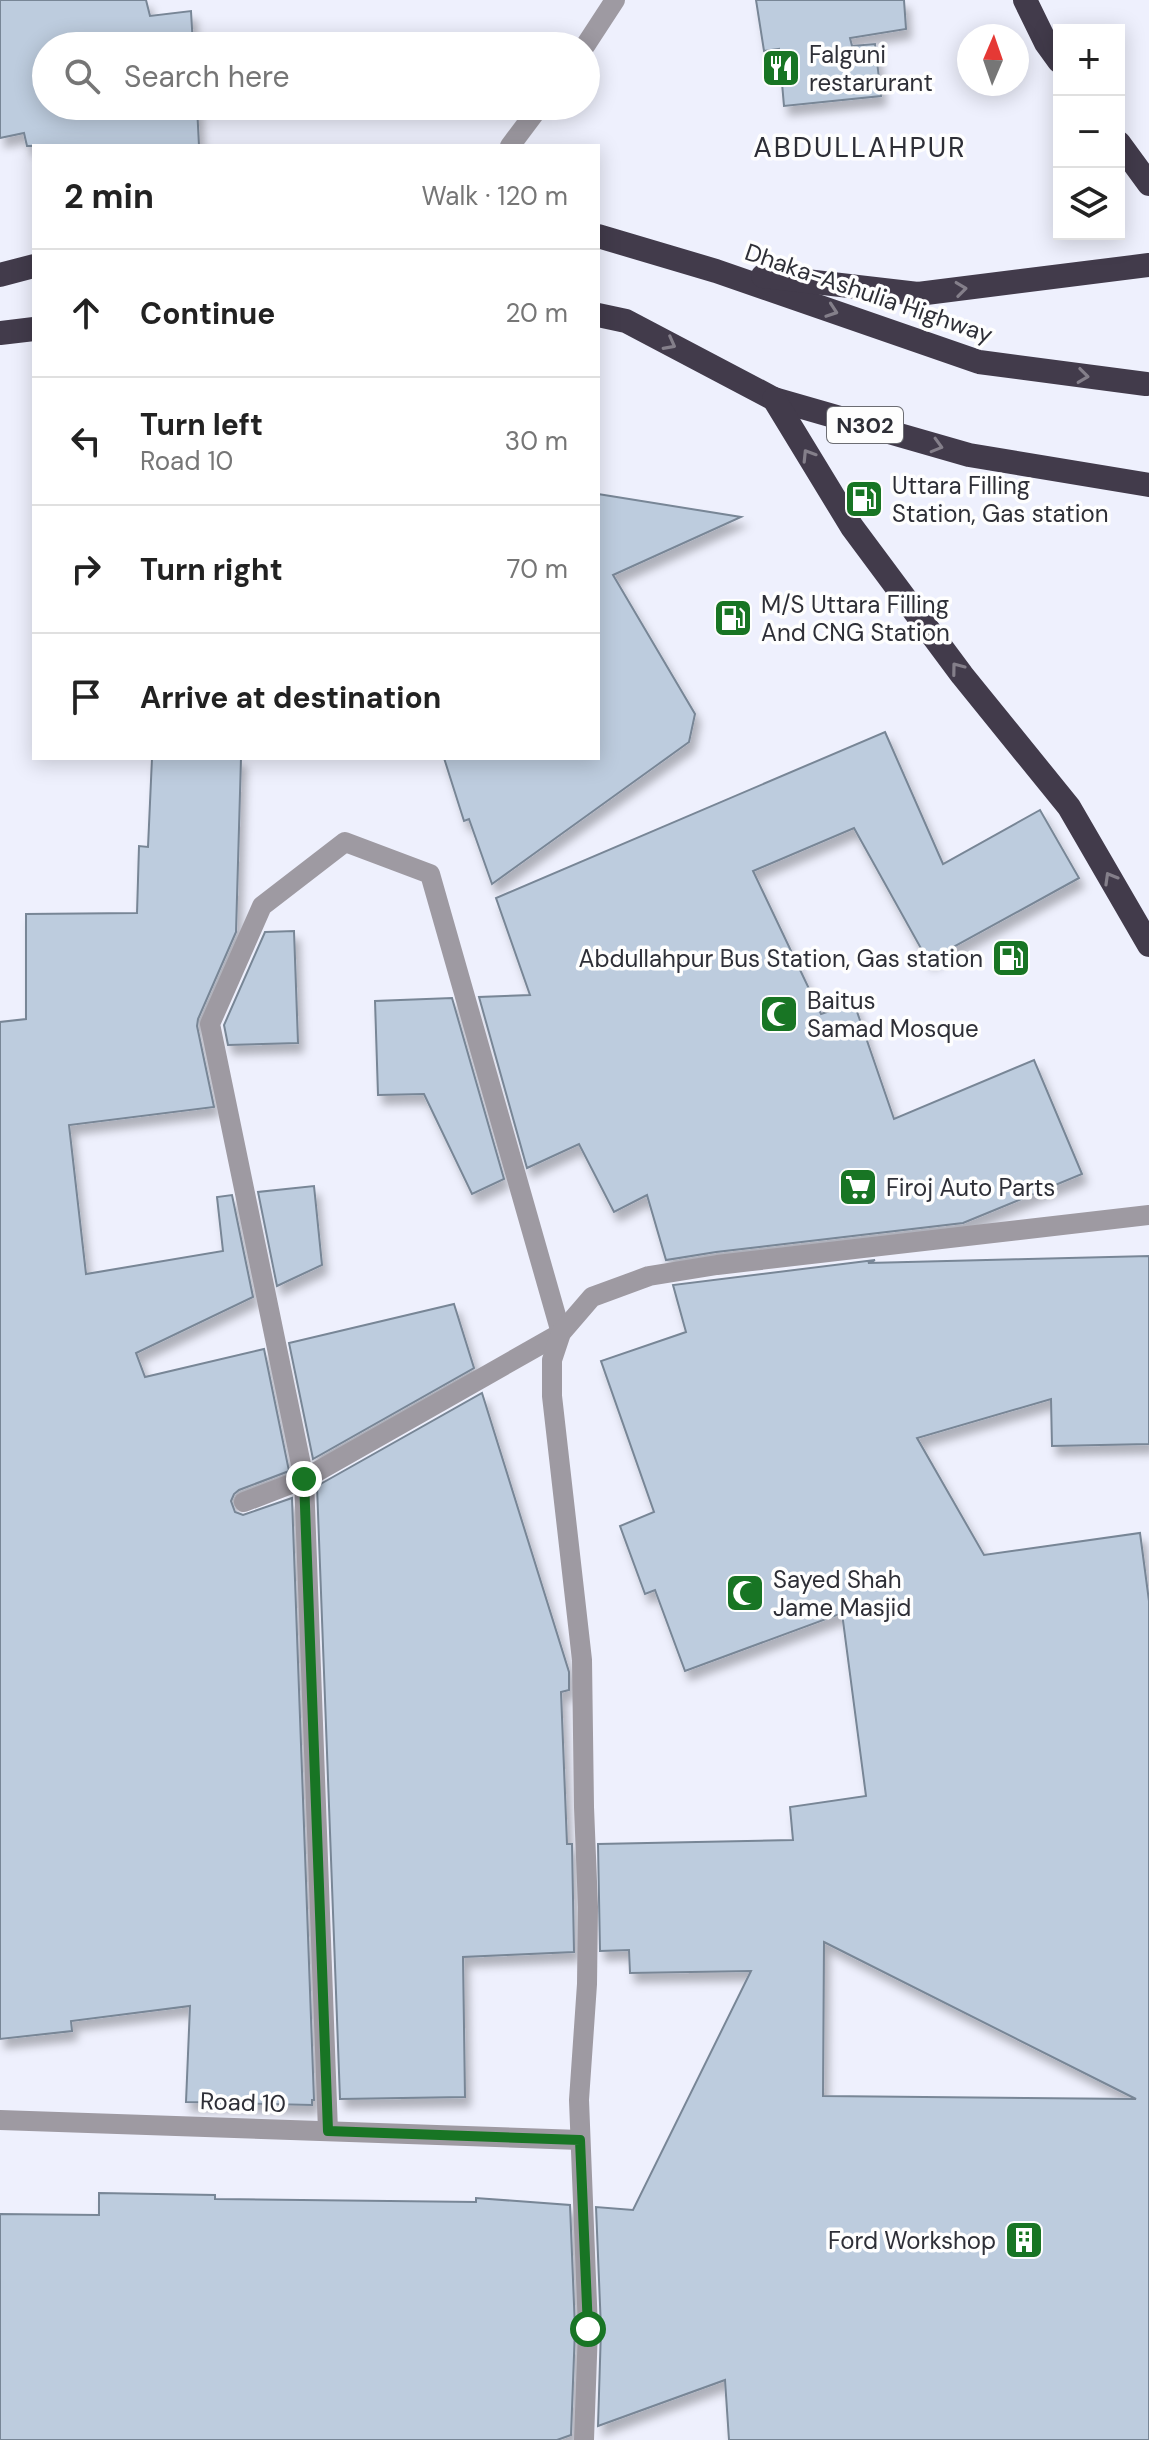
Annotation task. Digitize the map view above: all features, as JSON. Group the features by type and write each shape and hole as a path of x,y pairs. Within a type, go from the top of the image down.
{"highway":[{"path":"1025,0 1053,53"},
{"path":"1125,151 1149,184"},
{"name":"Dhaka-Ashulia Highway","path":"600,237 716,271 979,362 1148,389"},
{"name":"Dhaka-Ashulia Highway","path":"716,271 918,294 1149,265"},
{"path":"0,275 32,267"},
{"name":"N302","path":"600,315 626,321 774,399 969,455 1149,485"},
{"path":"0,333 32,329"},
{"path":"774,399 852,527 962,675 1069,807 1149,945"}],"street":[{"path":"594,32 615,0"},
{"path":"512,144 530,120"},
{"path":"328,2131 304,1479 210,1024 262,906 345,842 430,874 561,1333 552,1360 552,1396 582,1660 588,1907 587,1984 579,2100 588,2329 584,2440"},
{"path":"244,1502 304,1479 561,1333 592,1297 649,1276 717,1265 1149,1215"},
{"name":"Road 10","path":"0,2120 580,2140"}],"building":[{"path":"0,0 146,0 150,16 191,11 192,32 32,32 32,120 198,120 199,144 27,146 24,133 0,138"},
{"path":"756,0 904,0 906,29 850,38 852,46 875,44 881,96 784,106 779,49 764,51"},
{"path":"600,494 741,517 613,575 695,714 689,742 492,884 469,819 464,821 445,760 600,760"},
{"path":"885,732 943,864 1040,810 1079,878 928,961 854,828 753,871 821,1014 854,1003 894,1119 1034,1060 1082,1174 963,1223 666,1260 647,1195 614,1212 579,1144 527,1168 479,997 530,995 496,898"},
{"path":"152,760 241,760 236,932 197,1026 214,1107 69,1125 86,1274 223,1251 217,1197 232,1195 253,1297 136,1353 145,1377 264,1349 289,1471 239,1490 231,1501 235,1512 243,1515 292,1498 312,2105 186,2102 190,2006 71,2021 72,2031 0,2039 0,1022 26,1019 26,914 137,913 139,846 148,847"},
{"path":"294,931 298,1043 228,1045 224,1025 265,932"},
{"path":"452,998 504,1179 472,1194 424,1094 378,1095 375,1001"},
{"path":"314,1186 322,1265 277,1286 258,1192"},
{"path":"1149,1256 1149,1444 1052,1446 1051,1399 917,1438 984,1555 1140,1533 1149,1601 1149,2440 729,2440 725,2380 598,2426 601,2329 596,2207 633,2210 751,1971 630,1973 629,1950 600,1951 598,1844 793,1840 790,1807 866,1796 842,1613 685,1671 655,1590 645,1594 620,1526 654,1512 601,1361 686,1332 673,1285 875,1260 868,1263","holes":["824,1942 1136,2099 823,2096"]},
{"path":"454,1304 474,1368 313,1459 289,1343"},
{"path":"482,1393 569,1672 569,1690 561,1692 567,1844 572,1844 574,1952 463,1957 465,2097 340,2099 317,1486"},
{"path":"99,2193 215,2195 215,2199 476,2202 476,2198 570,2205 575,2329 571,2435 557,2440 0,2440 0,2214 99,2215"}],"place":[{"name":"Falguni restarurant","path":"781,68"},
{"name":"Uttara Filling Station, Gas station","path":"864,499"},
{"name":"M/S Uttara Filling And CNG Station","path":"733,618"},
{"name":"Abdullahpur Bus Station, Gas station","path":"1011,958"},
{"name":"Baitus Samad Mosque","path":"779,1014"},
{"name":"Firoj Auto Parts","path":"858,1187"},
{"name":"Sayed Shah Jame Masjid","path":"745,1593"},
{"name":"Ford Workshop","path":"1024,2240"}],"district":[{"name":"ABDULLAHPUR","path":"860,147"}],"route":[{"path":"304,1479 328,2131 580,2140 588,2329"}]}
